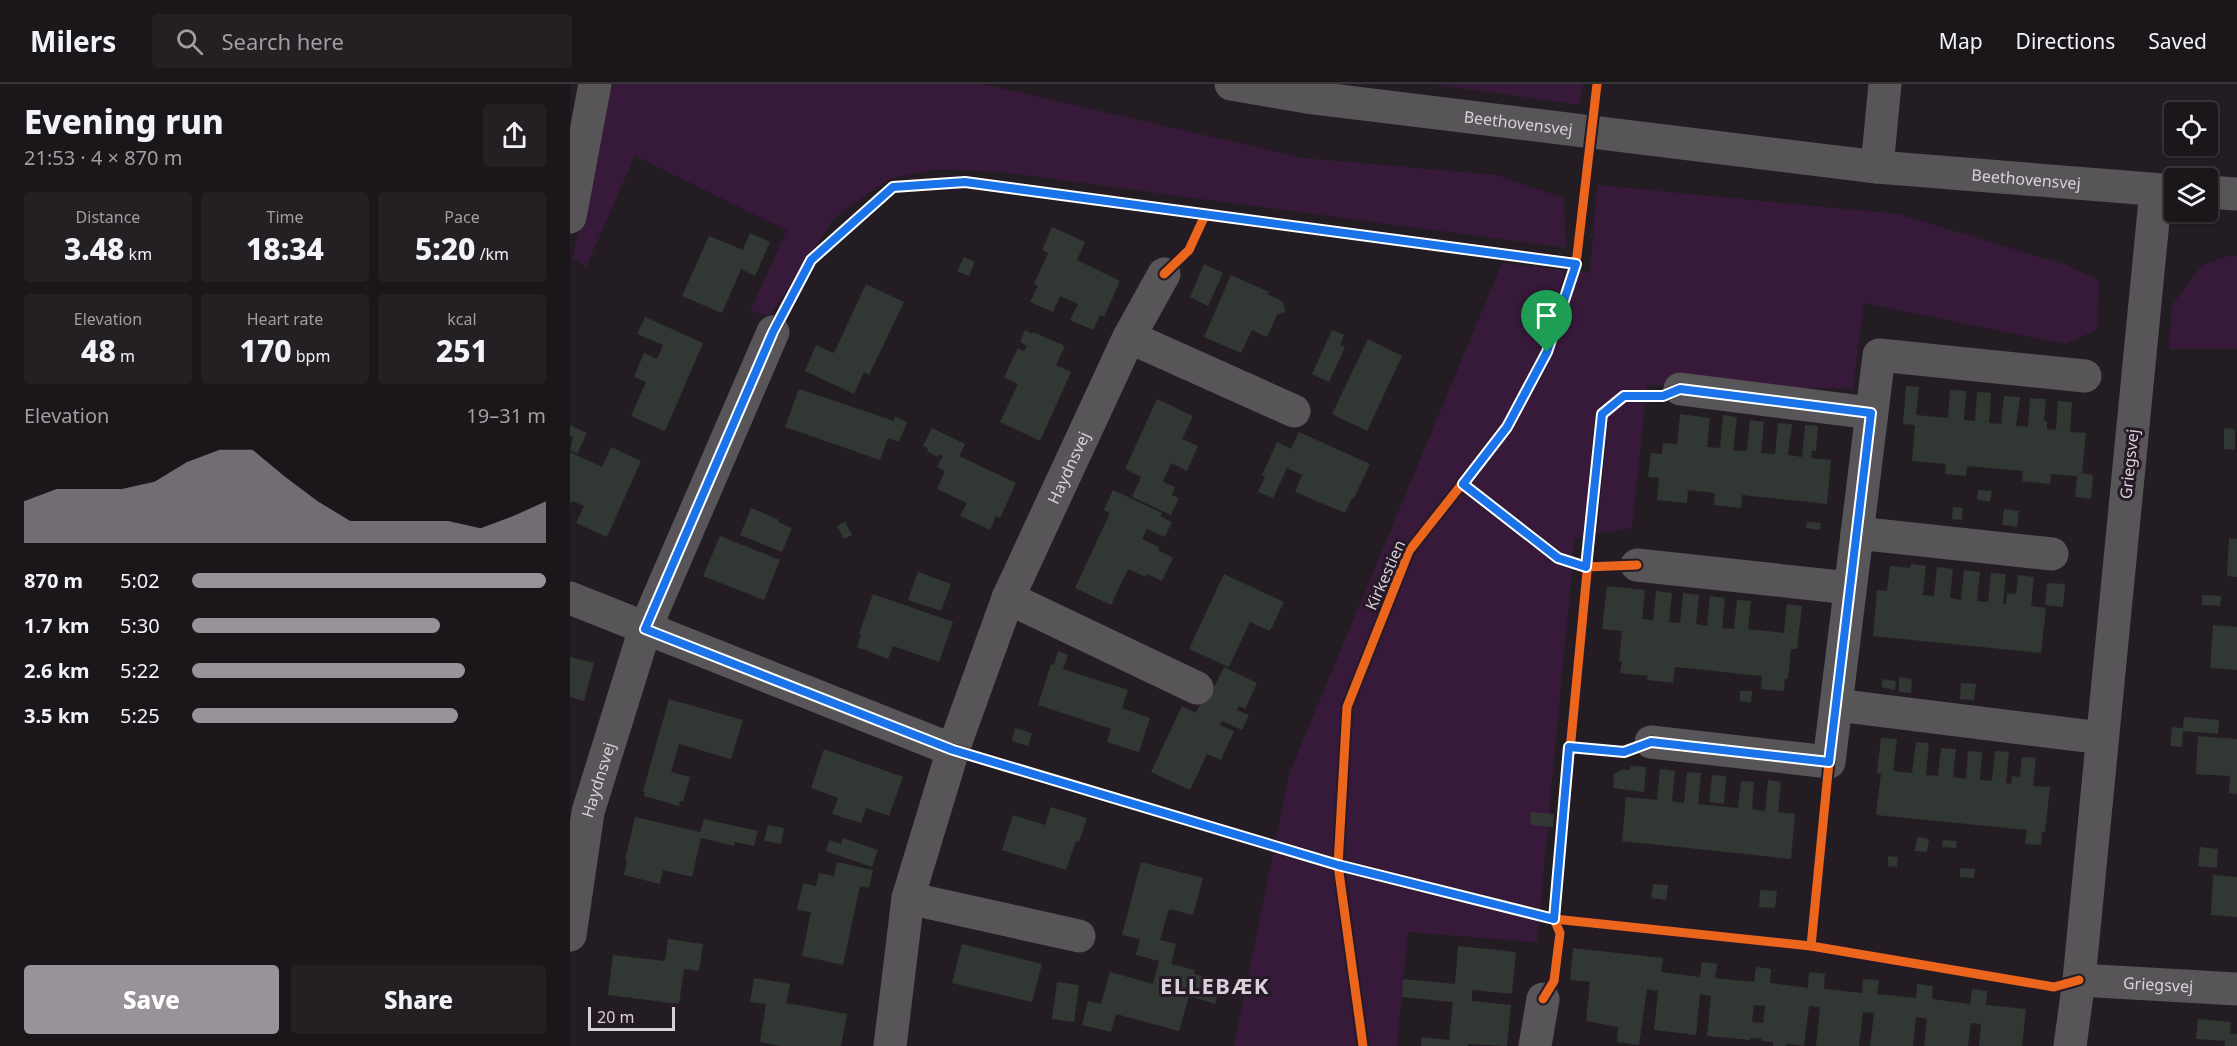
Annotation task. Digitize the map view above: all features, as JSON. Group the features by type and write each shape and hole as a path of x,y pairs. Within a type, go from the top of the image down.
{"street":[{"path":"570,217 595,84"},
{"name":"Beethovensvej","path":"1231,84 1308,90 1877,167 2164,190"},
{"path":"1877,167 1885,84"},
{"path":"2218,193 2237,194"},
{"name":"Griegsvej","path":"2070,1046 2079,980 2102,738 2164,207"},
{"name":"Haydnsvej","path":"890,1046 908,898 953,750 1008,598 1129,337 1164,274"},
{"name":"Haydnsvej","path":"570,935 588,812 645,629 773,332"},
{"path":"1129,337 1294,411"},
{"path":"1651,742 1829,762 1879,355 2085,376"},
{"path":"1680,389 1871,413"},
{"path":"1857,533 2052,554"},
{"path":"1636,565 1850,588"},
{"path":"570,598 953,750"},
{"path":"1008,598 1197,688"},
{"path":"1836,705 2102,738"},
{"path":"908,898 1079,936"},
{"name":"Griegsvej","path":"2079,980 2237,989"},
{"path":"1535,1046 1543,999"}],"shaded area":[{"path":"613,84 982,84 1303,158 1496,175 1564,198 1566,248 1002,172 937,169 891,178 834,218 770,316 750,311 787,230 635,156 586,267 572,259 607,100"},
{"path":"1432,84 1583,84 1580,105"},
{"path":"1597,185 1898,214 2066,265 2099,280 2097,330 2065,344 1864,303 1853,389 1647,385 1632,528 1575,538 1537,942 1408,932 1397,1046 1234,1046 1289,774 1502,263 1590,273"},
{"path":"2228,256 2237,256 2237,349 2169,349 2172,305 2202,265"}],"building":[{"path":"1052,227 1085,242 1077,260 1120,281 1104,317 1100,315 1093,330 1070,320 1078,304 1060,296 1053,312 1030,302 1038,286 1034,284 1048,253 1042,250"},
{"path":"750,233 770,242 755,276 741,269 722,313 682,296 709,236 743,250"},
{"path":"964,257 975,262 969,276 957,271"},
{"path":"1204,264 1223,273 1208,306 1190,297"},
{"path":"1231,275 1269,292 1267,294 1282,301 1286,311 1277,315 1267,337 1252,330 1241,353 1204,337"},
{"path":"866,284 904,302 869,375 864,372 854,394 805,371 816,345 834,353"},
{"path":"645,317 703,343 665,431 631,416 646,382 634,377 644,353 657,359 663,345 637,334"},
{"path":"1025,330 1065,346 1056,365 1071,372 1040,441 1000,422 1018,384 1004,377 1018,348 1024,351 1027,346 1020,342"},
{"path":"1332,330 1344,335 1340,345 1345,347 1329,382 1312,374"},
{"path":"1368,339 1402,356 1367,431 1332,414"},
{"path":"1906,386 1919,387 1916,415 1948,418 1950,390 1966,391 1964,420 1975,421 1977,392 1991,393 1989,423 2001,424 2004,396 2020,397 2016,426 2028,427 2030,398 2046,399 2044,421 2047,421 2047,429 2056,430 2058,401 2072,402 2070,432 2086,433 2082,473 2093,475 2091,499 2075,497 2077,476 2051,474 2050,484 2022,481 2023,471 1967,466 1966,476 1945,474 1946,464 1912,461 1915,425 1903,424"},
{"path":"799,389 894,421 895,417 907,422 899,442 888,438 880,460 785,427"},
{"path":"1157,399 1193,416 1182,439 1198,446 1187,471 1171,463 1163,482 1175,487 1172,495 1179,498 1171,515 1132,497 1141,477 1125,469"},
{"path":"1680,414 1710,418 1707,447 1720,448 1723,415 1737,417 1733,450 1747,451 1750,420 1764,422 1761,453 1775,454 1778,423 1792,424 1788,455 1802,457 1805,425 1818,426 1816,451 1812,451 1811,458 1831,460 1827,504 1742,495 1741,508 1714,505 1715,493 1688,490 1687,503 1657,500 1659,478 1648,477 1651,453 1662,454 1663,443 1677,444"},
{"path":"570,425 587,433 577,454 570,450 573,437 570,436"},
{"path":"932,428 965,444 959,456 1016,483 1000,518 996,516 990,530 960,516 967,503 937,489 945,471 937,467 943,456 939,454 938,457 923,446"},
{"path":"2224,428 2235,429 2235,450 2224,449"},
{"path":"1299,432 1370,464 1345,513 1295,492 1302,475 1287,468 1273,498 1258,492 1265,477 1262,475 1277,442 1291,449"},
{"path":"611,447 641,461 607,537 576,523 584,506 572,501 570,505 570,452 602,467"},
{"path":"1113,490 1162,513 1160,516 1172,522 1165,537 1147,529 1142,539 1159,547 1158,550 1173,558 1162,581 1128,569 1111,605 1075,588 1110,513 1104,510"},
{"path":"1978,490 1992,491 1990,502 1977,499"},
{"path":"1953,507 1963,508 1962,520 1952,519"},
{"path":"751,508 792,528 782,552 740,535"},
{"path":"2004,509 2019,511 2017,527 2002,525"},
{"path":"845,522 852,535 844,539 837,526"},
{"path":"1807,522 1821,523 1820,530 1806,528"},
{"path":"720,536 780,560 764,600 703,576"},
{"path":"2229,538 2237,539 2237,577 2227,576"},
{"path":"1911,564 1926,566 1923,595 1934,596 1937,567 1953,569 1950,598 1961,600 1964,570 1980,572 1977,601 1988,602 1991,573 2006,574 2003,604 2006,604 2007,593 2016,594 2018,575 2034,577 2031,606 2046,608 2041,653 1873,636 1877,590 1887,591 1890,566 1910,568"},
{"path":"918,572 951,584 941,611 908,600"},
{"path":"1224,574 1284,602 1270,631 1250,622 1229,667 1189,649"},
{"path":"2047,583 2065,584 2063,607 2045,605"},
{"path":"1607,586 1645,590 1642,619 1653,620 1656,591 1672,593 1669,622 1680,623 1683,593 1699,595 1696,624 1707,626 1710,596 1725,598 1722,628 1734,629 1737,600 1751,601 1748,629 1784,633 1787,604 1802,606 1797,649 1791,649 1788,679 1785,679 1784,691 1761,689 1762,676 1675,667 1673,683 1647,680 1648,676 1620,673 1622,631 1602,629"},
{"path":"873,594 953,622 939,662 893,646 888,659 857,647 861,635 859,634"},
{"path":"2202,595 2221,596 2220,606 2202,605"},
{"path":"2213,625 2237,627 2237,670 2210,668"},
{"path":"1058,651 1068,655 1063,669 1128,690 1122,708 1150,718 1139,752 1107,742 1111,729 1038,705 1051,664 1054,665"},
{"path":"570,657 594,663 584,701 570,697"},
{"path":"1224,667 1257,683 1245,709 1239,706 1237,710 1249,715 1242,730 1222,721 1220,725 1234,731 1221,760 1207,754 1190,790 1151,772 1182,706 1196,713 1206,691 1211,693"},
{"path":"1899,677 1912,679 1911,693 1899,692"},
{"path":"1883,679 1896,681 1895,690 1881,687"},
{"path":"1961,683 1976,684 1974,700 1960,699"},
{"path":"1740,691 1752,691 1751,702 1740,701"},
{"path":"669,699 743,720 731,759 679,744 671,772 690,777 683,802 680,801 679,806 644,796 643,791"},
{"path":"2184,717 2219,720 2218,734 2183,731 2182,747 2170,746 2172,727 2183,728"},
{"path":"1015,728 1032,733 1028,746 1012,741"},
{"path":"2198,736 2237,739 2237,794 2229,793 2230,776 2196,774"},
{"path":"1881,738 1897,739 1893,771 1912,773 1916,742 1929,743 1926,775 1938,776 1941,748 1956,749 1953,777 1966,779 1968,751 1982,752 1980,780 1992,781 1995,751 2009,752 2006,783 2011,784 2012,776 2020,777 2022,757 2036,758 2033,786 2050,787 2045,832 2042,832 2041,845 2025,844 2027,830 1876,815 1881,774 1877,773"},
{"path":"824,749 903,777 889,816 866,808 861,823 832,814 838,798 811,788"},
{"path":"1631,766 1646,767 1644,792 1613,788 1614,774 1623,769 1630,770"},
{"path":"1660,769 1675,771 1672,801 1684,803 1687,772 1701,773 1698,804 1738,808 1741,781 1754,782 1752,809 1765,811 1768,780 1781,782 1778,812 1795,814 1791,859 1622,841 1626,797 1657,800"},
{"path":"1712,775 1726,776 1724,804 1709,802"},
{"path":"1051,807 1087,818 1066,870 1002,850 1013,815 1045,825"},
{"path":"1531,812 1554,814 1553,827 1530,825"},
{"path":"635,817 700,832 704,819 758,831 754,846 735,842 734,846 701,838 692,877 663,870 660,884 624,875 627,861 625,860"},
{"path":"768,825 784,828 781,844 764,841"},
{"path":"1917,837 1929,839 1927,852 1915,851"},
{"path":"843,838 878,850 872,867 826,851 829,840 841,844"},
{"path":"1943,840 1957,841 1956,848 1942,847"},
{"path":"2200,847 2218,849 2217,868 2198,866"},
{"path":"1888,856 1898,857 1897,867 1888,866"},
{"path":"837,862 873,870 869,888 860,886 843,965 802,956 811,912 797,910 803,883 816,886 819,873 834,876"},
{"path":"1141,862 1203,878 1193,915 1169,909 1160,940 1176,944 1171,964 1195,970 1194,974 1221,981 1215,1004 1189,996 1179,1031 1116,1014 1111,1032 1082,1025 1088,1001 1101,1004 1110,972 1153,984 1159,961 1136,955 1140,939 1122,935"},
{"path":"1960,868 1975,869 1974,878 1960,877"},
{"path":"2213,875 2237,877 2237,917 2211,915"},
{"path":"1653,884 1668,885 1666,900 1651,898"},
{"path":"1760,890 1777,891 1775,908 1759,907"},
{"path":"668,939 703,944 699,971 684,969 679,1004 608,995 613,955 665,961"},
{"path":"962,944 1042,964 1032,1002 952,983"},
{"path":"1458,946 1516,952 1512,994 1472,990 1472,1001 1511,1005 1507,1046 1468,1044 1468,1046 1421,1046 1422,1037 1449,1040 1453,1002 1402,997 1403,979 1455,984"},
{"path":"1573,948 1663,958 1661,972 1700,977 1702,962 1717,964 1715,978 1754,982 1756,967 1771,969 1770,983 1808,988 1809,972 1825,974 1824,989 1862,993 1863,979 1879,980 1877,994 1916,998 1917,984 1933,986 1932,999 1970,1004 1972,989 1987,991 1986,1005 2026,1009 2022,1046 1979,1046 1981,1024 1971,1023 1968,1046 1924,1046 1927,1019 1916,1017 1913,1046 1870,1046 1874,1013 1863,1012 1859,1046 1816,1046 1820,1007 1809,1006 1804,1046 1787,1044 1786,1046 1773,1046 1773,1042 1761,1041 1762,1039 1707,1036 1711,996 1700,994 1696,1035 1654,1030 1658,991 1647,989 1639,1045 1617,1042 1618,1027 1586,1021 1590,982 1570,980","holes":["1754,1005 1765,1006 1763,1023 1752,1022"]},
{"path":"754,978 790,984 786,1003 847,1014 841,1046 781,1046 760,1042 766,1004 750,1002"},
{"path":"1057,982 1079,985 1074,1022 1052,1019"},
{"path":"2198,1019 2231,1022 2230,1033 2237,1034 2237,1046 2225,1046 2225,1041 2196,1039"}],"cycle path":[{"name":"Kirkestien","path":"1363,1046 1338,865 1347,707 1409,551 1507,427 1547,352 1577,256 1597,84"},
{"path":"773,332 811,260 893,187 965,182 1576,263"},
{"path":"1164,274 1189,250 1206,213"},
{"path":"1543,999 1554,981 1560,933 1554,919 1602,414 1625,396 1663,396 1680,389"},
{"path":"1463,484 1558,558 1586,567 1637,565"},
{"path":"1569,747 1624,752 1651,742"},
{"path":"953,750 1338,865 1554,919 1811,946 2054,987 2079,980"},
{"path":"1811,946 1829,762"}],"district":[{"name":"ELLEBÆK","path":"1215,985"}],"route":[{"path":"965,182 1576,264 1547,352 1507,427 1463,484 1558,558 1586,567 1602,414 1624,396 1663,396 1680,389 1871,413 1829,762 1651,742 1624,752 1569,747 1554,919 1338,865 953,750 645,629 773,332 811,260 893,187 965,182"}]}
